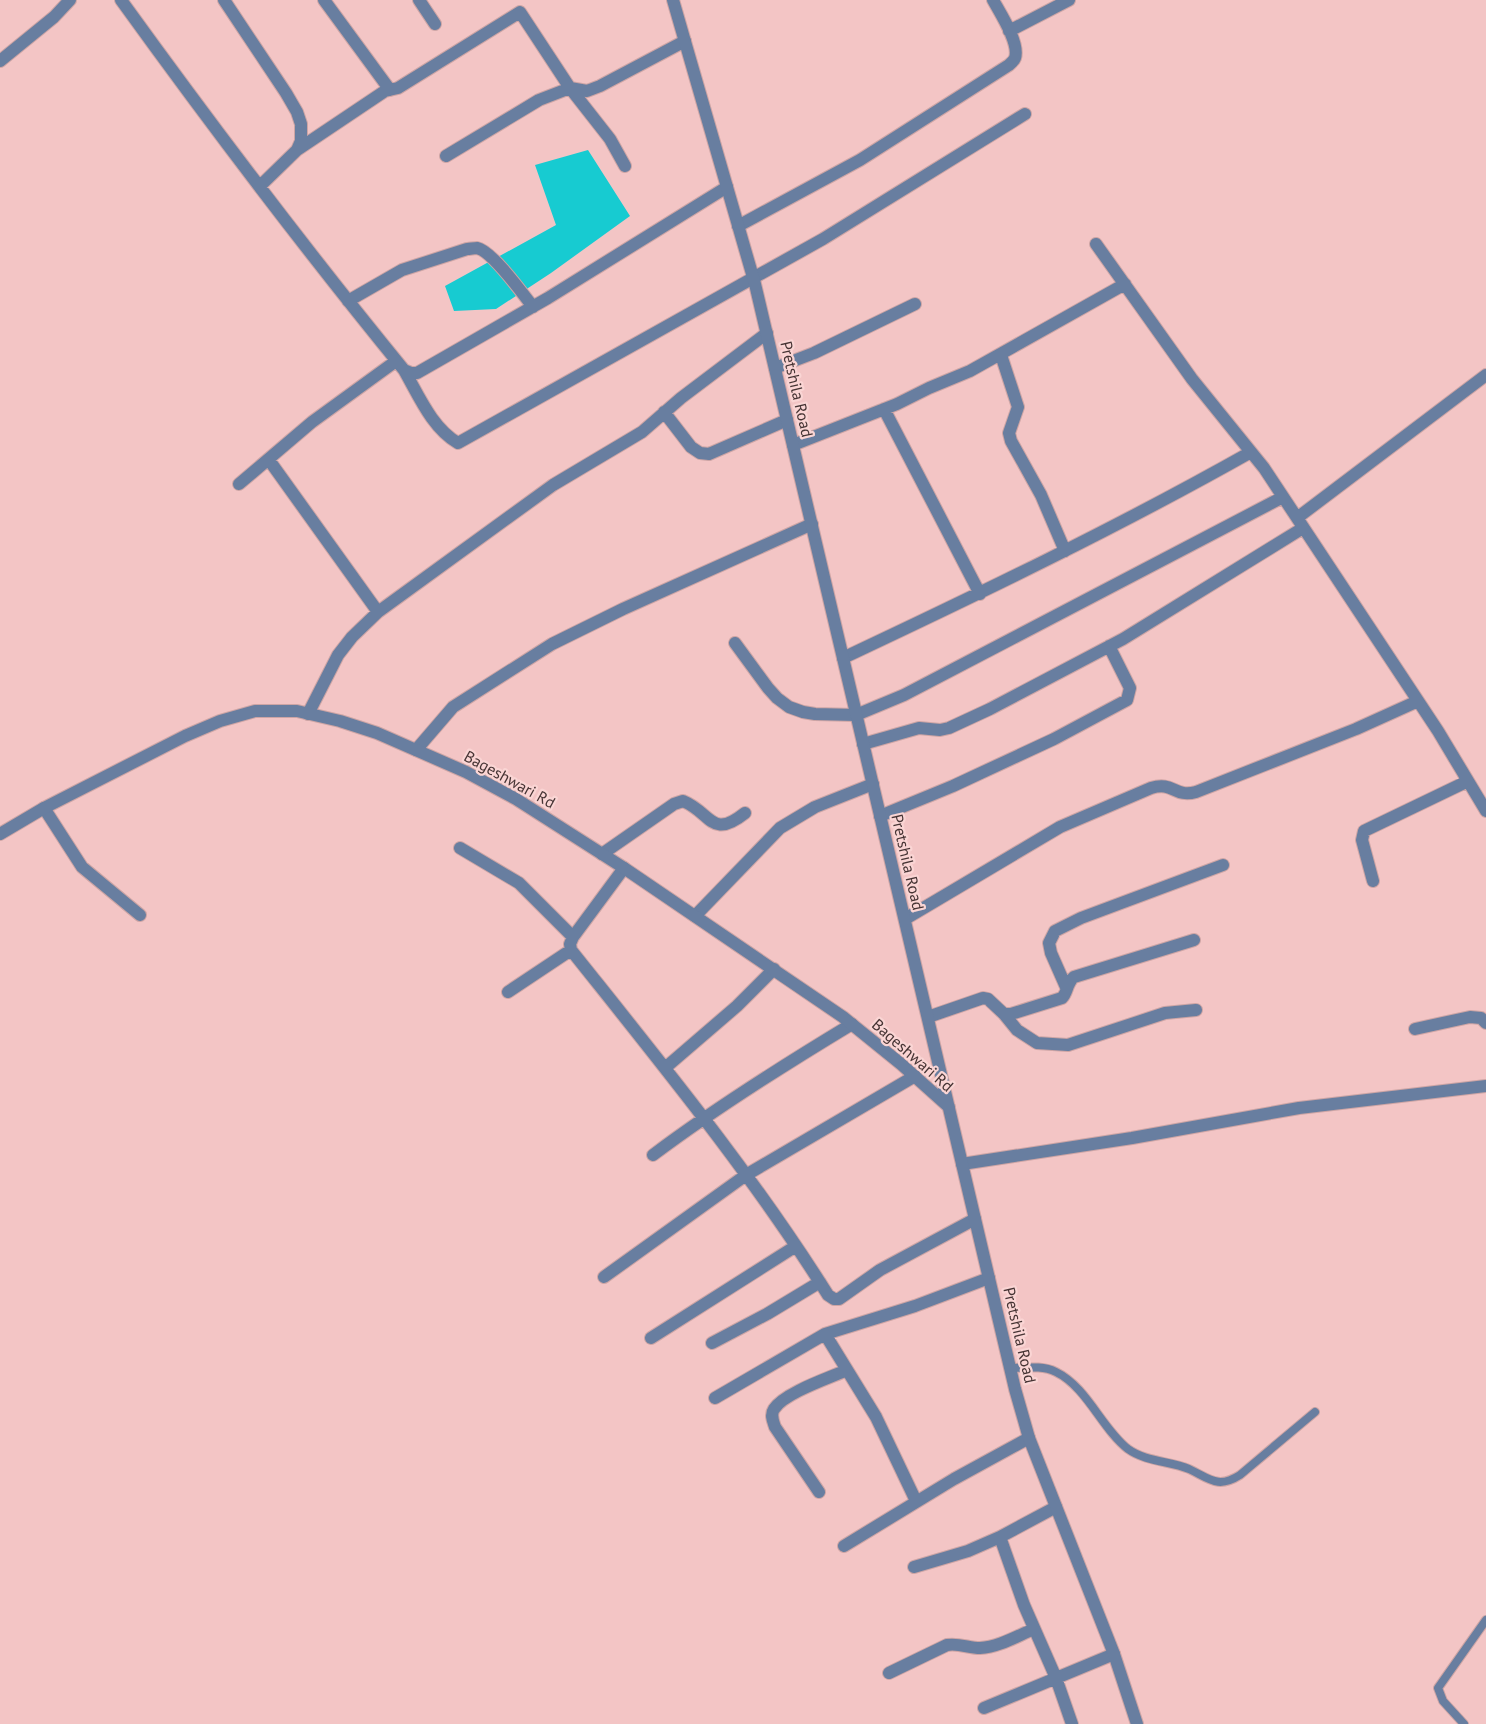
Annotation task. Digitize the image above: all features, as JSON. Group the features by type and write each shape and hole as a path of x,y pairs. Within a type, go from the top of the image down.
{"street":[{"path":"0,61 54,18 70,0"},
{"path":"122,0 260,186 400,366 432,419 446,436 458,443 823,239 1025,114"},
{"path":"224,0 297,112 301,124 301,141 297,150"},
{"path":"324,0 390,90"},
{"path":"419,0 435,24"},
{"path":"512,0 570,88 610,140 625,166"},
{"name":"Pretshila Road","path":"673,0 767,333 1010,1368 1029,1438 1114,1654 1137,1724"},
{"path":"738,226 860,160 1001,71 1015,57 1016,49 1010,31 993,0"},
{"path":"1010,31 1069,0"},
{"path":"260,186 297,150 385,91 398,88 520,12"},
{"path":"446,156 539,100 570,88 587,92 685,41"},
{"path":"400,366 411,374 417,373 533,307 727,188"},
{"path":"1096,244 1156,331 1251,452 1283,497 1418,701 1486,811"},
{"path":"348,301 402,270 467,249 478,248 507,274 533,307"},
{"path":"793,445 884,409 970,371 1125,284"},
{"path":"775,368 814,353 915,304"},
{"path":"308,714 338,655 352,637 378,612 553,485 642,432 664,412 767,333"},
{"path":"1001,355 1018,408 1010,434 1011,441 1041,495 1065,551"},
{"path":"238,484 312,422 400,366"},
{"path":"863,744 919,728 940,730 949,728 1000,704 1109,646 1224,579 1300,523 1486,375"},
{"path":"884,409 980,594"},
{"path":"664,412 691,447 700,453 710,453 787,420"},
{"path":"843,658 980,594 1198,482 1251,452"},
{"path":"268,460 378,612"},
{"path":"735,643 768,688 789,707 815,714 856,715 904,695 1283,497"},
{"path":"416,750 453,707 552,644 623,609 812,524"},
{"path":"880,816 1035,749 1127,700 1130,688 1109,646"},
{"path":"905,920 1060,827 1140,792 1162,784 1179,793 1196,792 1356,729 1418,701"},
{"name":"Bageshwari Rd","path":"0,834 44,808 185,736 220,721 255,711 297,711 377,733 466,772 516,799 624,868 852,1024 949,1107"},
{"path":"1373,881 1362,840 1364,831 1468,781"},
{"path":"695,916 780,828 815,807 873,784"},
{"path":"602,854 674,804 683,801 691,804 714,823 723,826 733,823 746,813"},
{"path":"44,808 82,867 140,915"},
{"path":"460,848 519,884 573,937"},
{"path":"1066,987 1049,943 1055,931 1081,918 1223,865"},
{"path":"624,868 573,937 570,944 571,951 704,1117 796,1246 828,1296 839,1299 874,1274 975,1219"},
{"path":"1004,1014 1062,999 1069,981 1081,975 1194,940"},
{"path":"508,992 571,951"},
{"path":"665,1068 737,1006 774,969"},
{"path":"928,1017 983,998 988,999 1004,1014 1017,1030 1037,1043 1068,1045 1165,1013 1196,1010"},
{"path":"1415,1029 1470,1017 1481,1018 1486,1023"},
{"path":"653,1155 704,1117 760,1080 852,1024"},
{"path":"604,1277 746,1175 915,1076"},
{"path":"962,1164 1132,1138 1299,1108 1486,1086"},
{"path":"651,1338 796,1246"},
{"path":"715,1398 825,1334 915,1306 989,1278"},
{"path":"712,1343 820,1282"},
{"path":"825,1334 876,1417 916,1501"},
{"path":"819,1492 775,1427 771,1417 773,1410 785,1399 847,1370"},
{"path":"844,1546 916,1501 1029,1438"},
{"path":"914,1567 968,1551 1056,1508"},
{"path":"1000,1537 1024,1605 1056,1678 1072,1724"},
{"path":"889,1673 947,1645 956,1644 979,1648 992,1646 1034,1629"},
{"path":"984,1708 1114,1654"}],"lane":[{"path":"1010,1368 1041,1368 1055,1371 1089,1402 1120,1442 1130,1451 1143,1457 1178,1465 1220,1483 1230,1482 1240,1476 1315,1412"},
{"path":"1464,1724 1443,1701 1438,1688 1486,1620"}],"water":[{"path":"588,150 630,216 496,309 454,311 445,286 556,225 535,165"}]}
